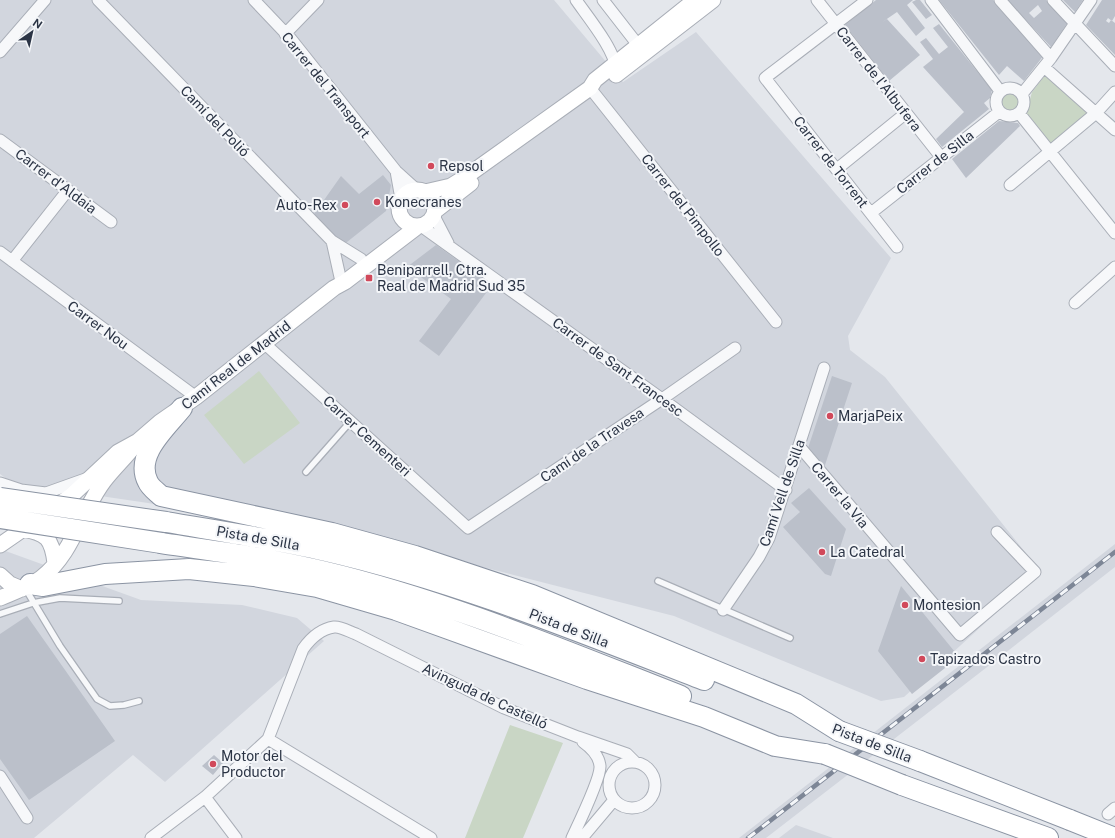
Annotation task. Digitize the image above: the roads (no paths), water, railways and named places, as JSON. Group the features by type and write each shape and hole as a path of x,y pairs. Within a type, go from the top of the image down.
{"highway":[{"path":"189,402 148,452 144,466 148,483 160,496 332,533 415,556 532,595 796,704 839,730"},
{"name":"Pista de Silla","path":"5,509 166,522 327,551 409,573 524,611 920,761 1115,838"},
{"name":"Pista de Silla","path":"5,509 161,543 321,570 402,592 515,632 902,785 1048,838"},
{"path":"28,591 43,586 105,574 189,569 254,576 317,586 396,610 587,679 704,717 775,746 825,754"}],"street":[{"path":"0,52 45,0"},
{"name":"Camí del Polió","path":"98,0 332,241 361,260"},
{"name":"Carrer del Transport","path":"254,0 285,34 396,171 421,191"},
{"path":"285,34 318,0"},
{"path":"576,0 600,34 619,67"},
{"path":"603,0 638,45 645,46 653,40 663,39"},
{"path":"570,102 550,126 529,144 468,184 434,214 428,223 419,226 407,224 403,220 400,205 408,193 451,186 464,178 570,102 595,86 619,67 663,39 702,0"},
{"path":"619,67 638,45 695,7 713,0"},
{"name":"Carrer de l'Albufera","path":"817,0 942,157"},
{"path":"836,24 867,0"},
{"path":"932,0 1000,91"},
{"path":"1000,0 1048,62 1115,130"},
{"path":"1053,0 1115,66"},
{"path":"1022,94 1048,62 1091,0"},
{"name":"Carrer de Torrent","path":"836,24 765,78 897,247"},
{"name":"Carrer del Pimpollo","path":"595,86 776,322"},
{"path":"1009,88 1019,90 1022,94 1024,102 1019,113 1006,116 999,112 996,99 1000,91 1009,88"},
{"path":"1010,185 1096,112 1115,92"},
{"name":"Carrer de Silla","path":"871,213 999,112"},
{"path":"837,169 906,113"},
{"path":"1019,113 1115,233"},
{"name":"Carrer d'Aldaia","path":"0,140 111,222"},
{"name":"Carrer del Transport","path":"396,171 400,205"},
{"path":"12,261 68,190"},
{"path":"421,191 433,200 434,214"},
{"name":"Camí Real de Madrid","path":"0,545 71,496 118,452 138,441 160,422 189,402 265,344 388,237 393,231 400,205"},
{"name":"Carrer de Sant Francesc","path":"434,214 449,245"},
{"name":"Carrer de Sant Francesc","path":"419,226 449,245 786,490"},
{"name":"Camí Real de Madrid","path":"337,282 345,282 419,226"},
{"path":"332,241 337,282"},
{"name":"Carrer Nou","path":"0,252 189,402"},
{"path":"1075,303 1115,268"},
{"name":"Carrer Cementeri","path":"265,344 468,528"},
{"name":"Camí de la Travesa","path":"468,528 662,399 735,348"},
{"name":"Camí Vell de Silla","path":"723,610 764,547 786,490 824,368"},
{"name":"Camí Real de Madrid","path":"0,598 28,591 64,554 104,481 124,460 138,441"},
{"name":"Carrer la Via","path":"799,446 960,635 1035,572 998,532"},
{"path":"0,483 21,490 46,493 91,477"},
{"path":"0,526 37,531 47,538 53,548 55,563"},
{"path":"0,575 10,584 28,591"},
{"name":"Avinguda de Castelló","path":"268,739 303,649 309,640 322,632 335,627 356,634 504,708 578,738 627,754 635,762"},
{"path":"572,838 593,791 600,767 592,749 578,738"},
{"path":"150,838 205,797 268,739 431,838"},
{"path":"628,762 635,762 648,769 653,775 655,783 651,797 640,806 633,807 620,804 614,800 609,786 610,779 616,768 628,762"},
{"path":"0,776 27,818"},
{"path":"593,791 609,786"},
{"path":"205,797 236,838"},
{"path":"582,838 614,800"}],"lane":[{"path":"306,472 351,422"},
{"path":"0,515 5,509 71,496"},
{"path":"658,581 790,638"},
{"path":"28,591 60,598 119,601"},
{"path":"0,614 28,591"},
{"path":"28,591 97,699 110,706 124,705 139,701"}],"railway":[{"path":"748,838 1115,552"}],"place":[{"name":"Repsol","path":"431,166"},
{"name":"Konecranes","path":"377,202"},
{"name":"Auto-Rex","path":"345,205"},
{"name":"Beniparrell, Ctra. Real de Madrid Sud 35","path":"369,278"},
{"name":"MarjaPeix","path":"830,416"},
{"name":"La Catedral","path":"822,552"},
{"name":"Montesion","path":"905,605"},
{"name":"Tapizados Castro","path":"922,659"},
{"name":"Motor del Productor","path":"213,764"}]}
